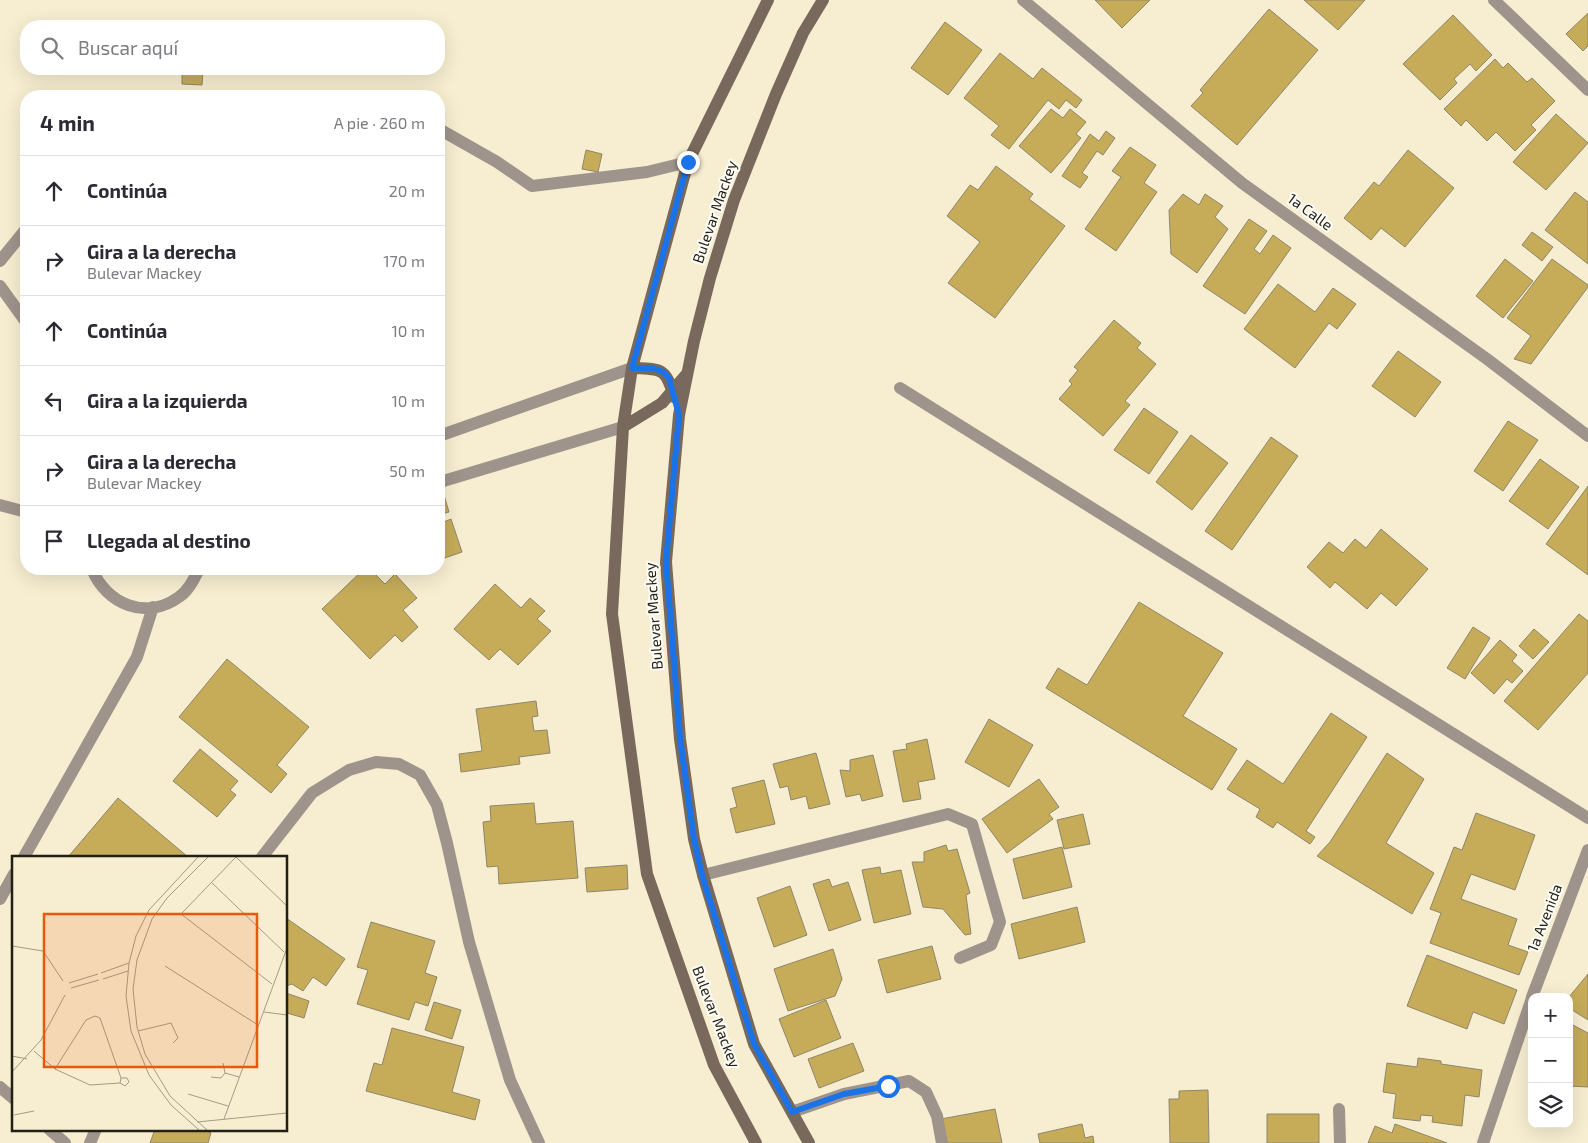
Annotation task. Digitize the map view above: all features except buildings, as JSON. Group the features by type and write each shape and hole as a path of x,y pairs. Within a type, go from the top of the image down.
{"main road":[{"name":"Bulevar Mackey","path":"756,1143 714,1065 648,874 612,614 623,427 632,368 688,162 768,0"},
{"name":"Bulevar Mackey","path":"809,1143 754,1044 702,875 694,840 680,738 666,562 679,415 694,341 710,278 734,200 776,94 802,33 823,0"},
{"path":"632,368 652,368 663,372 669,378 679,415"},
{"path":"623,427 662,403 688,373"}],"street":[{"name":"1a Calle","path":"1023,0 1242,183 1487,359 1588,436"},
{"path":"1494,0 1588,90"},
{"path":"445,132 497,162 532,186 647,172 688,162"},
{"path":"0,261 20,236"},
{"path":"0,286 20,314"},
{"path":"445,434 632,368"},
{"path":"900,388 1588,818"},
{"path":"445,480 623,427"},
{"path":"0,505 20,510"},
{"path":"95,575 98,582 110,595 126,605 144,608 162,605 179,597 192,584 196,575"},
{"path":"25,856 137,657 154,607"},
{"path":"263,856 312,793 349,770 376,762 399,764 420,775 437,805 468,942 510,1080 539,1143"},
{"path":"702,875 948,814 972,824 1000,922 991,945 960,958"},
{"name":"1a Avenida","path":"1534,993 1588,850"},
{"path":"0,899 12,878"},
{"name":"1a Avenida","path":"1482,1143 1528,1010"},
{"path":"792,1112 844,1094 909,1081 926,1092 936,1116 942,1143"},
{"path":"0,1087 12,1097"},
{"path":"1339,1110 1340,1143"},
{"path":"50,1130 65,1143"},
{"path":"90,1143 96,1130"}],"route":[{"path":"688,162 632,368 652,368 663,372 669,378 679,415 666,562 680,738 694,840 702,875 754,1044 792,1112 844,1094 888,1086"}]}
